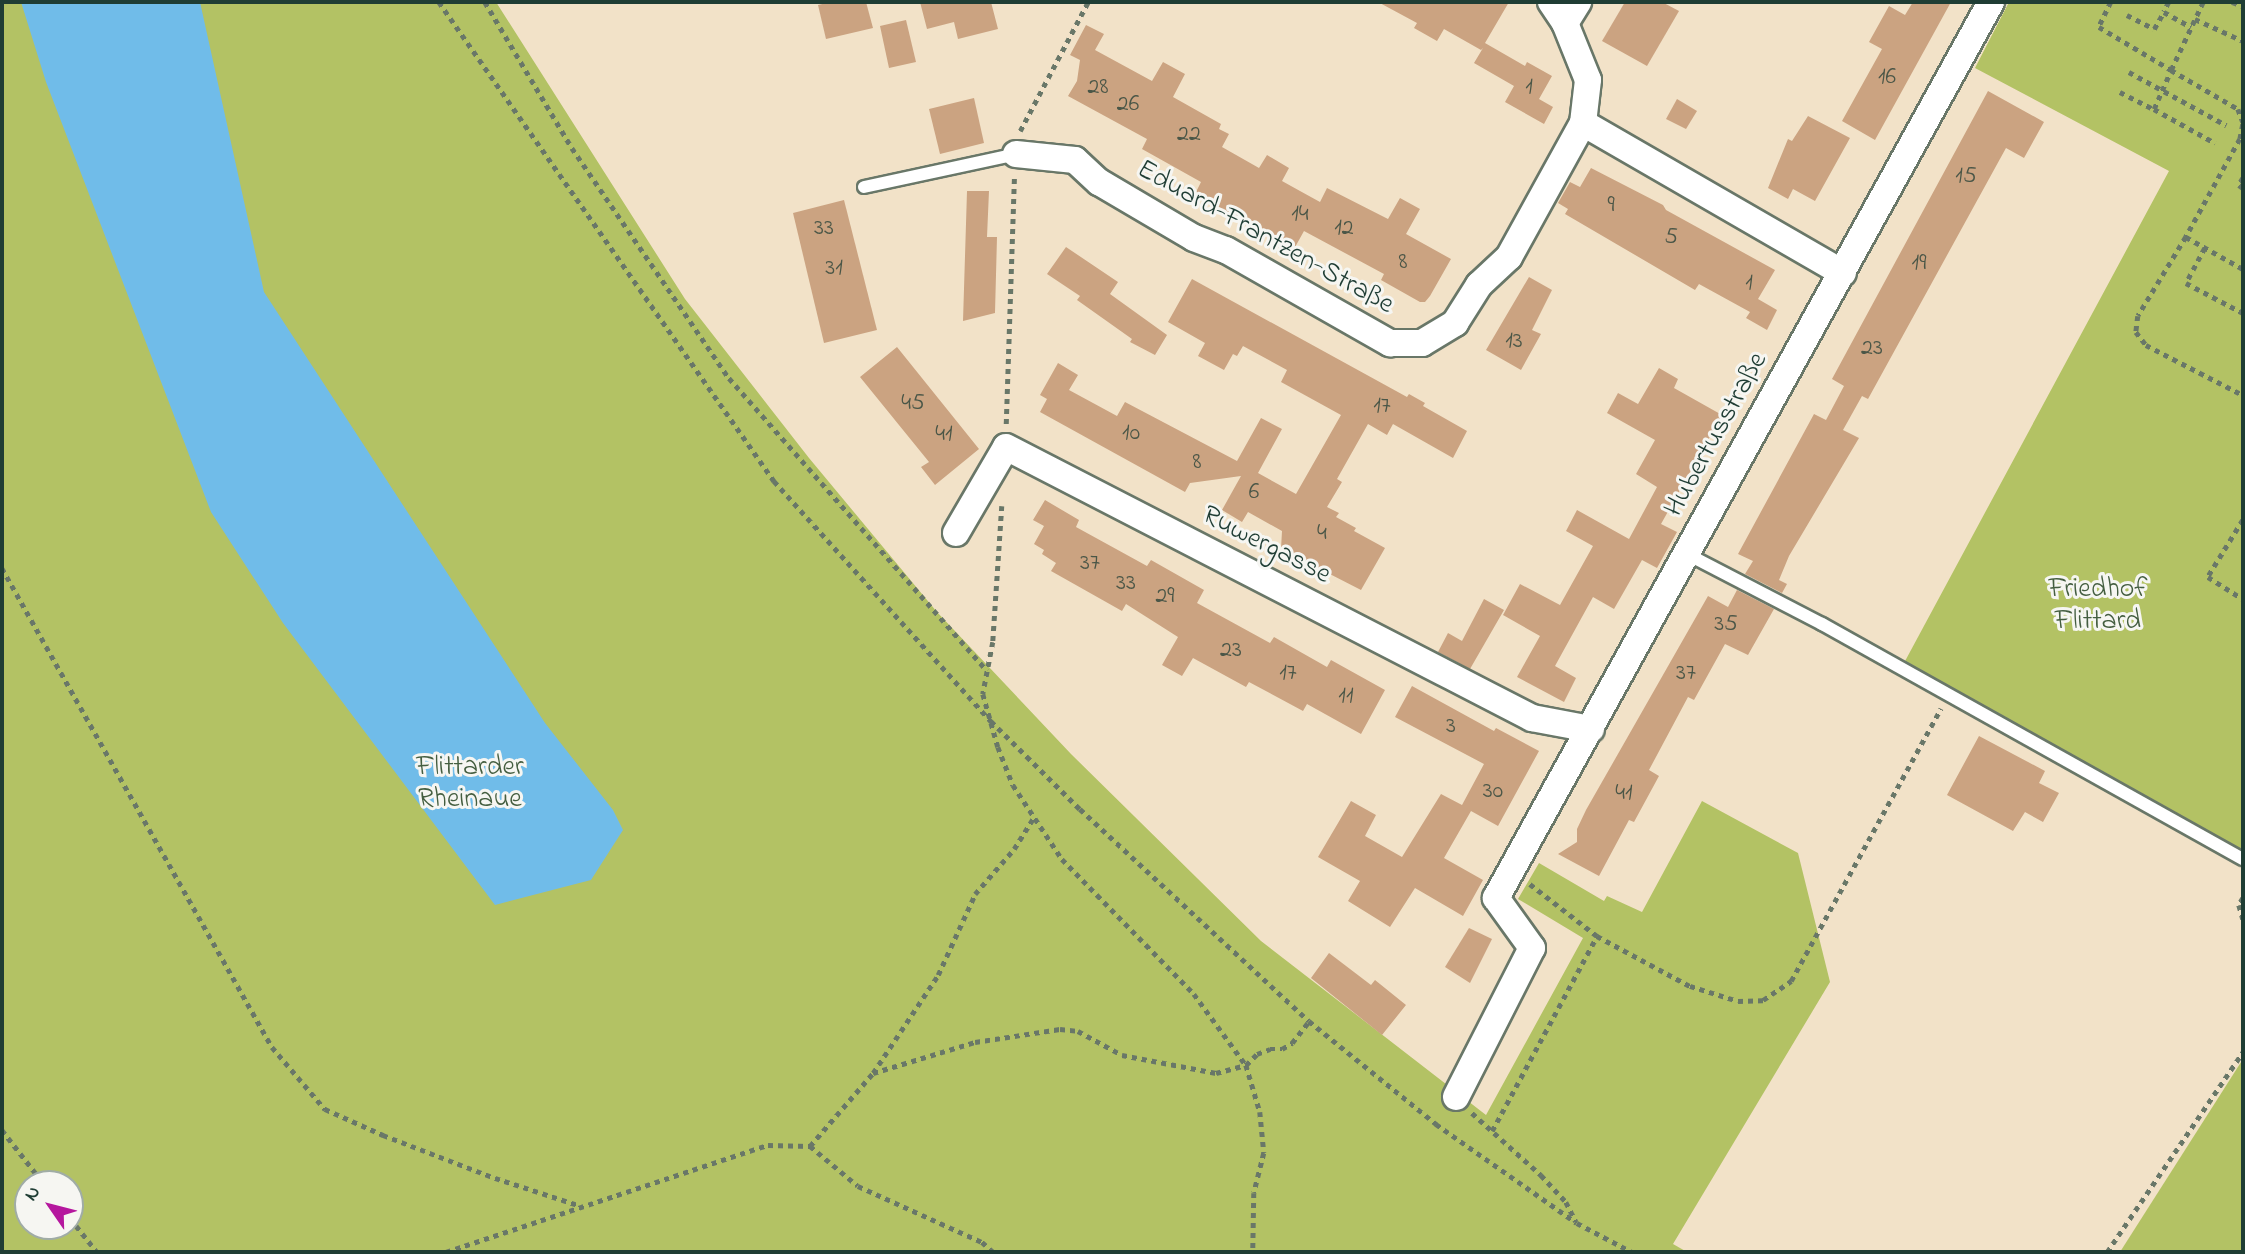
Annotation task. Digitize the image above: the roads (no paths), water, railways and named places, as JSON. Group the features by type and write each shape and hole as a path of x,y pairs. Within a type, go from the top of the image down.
{"street":[{"name":"Hubertusstraße","path":"1456,1097 1532,948 1496,898 1992,2"},
{"path":"1565,9 1588,80 1583,123 1843,274"},
{"name":"Eduard-Frantzen-Straße","path":"1016,154 1075,160 1099,182 1194,238 1226,250 1390,343 1422,343 1455,323 1479,285 1509,257 1583,123"},
{"name":"Ruwergasse","path":"956,533 1006,447 1532,718 1591,729"}],"lane":[{"path":"864,187 1016,154"},
{"path":"1687,554 1951,695 2243,859"}],"water":[{"path":"21,2 200,2 264,292 545,723 613,810 623,830 591,880 495,905 283,623 211,512 46,82"}],"park label":[{"name":"Friedhof Flittard","path":"2098,606"},
{"name":"Flittarder Rheinaue","path":"470,784"}]}
